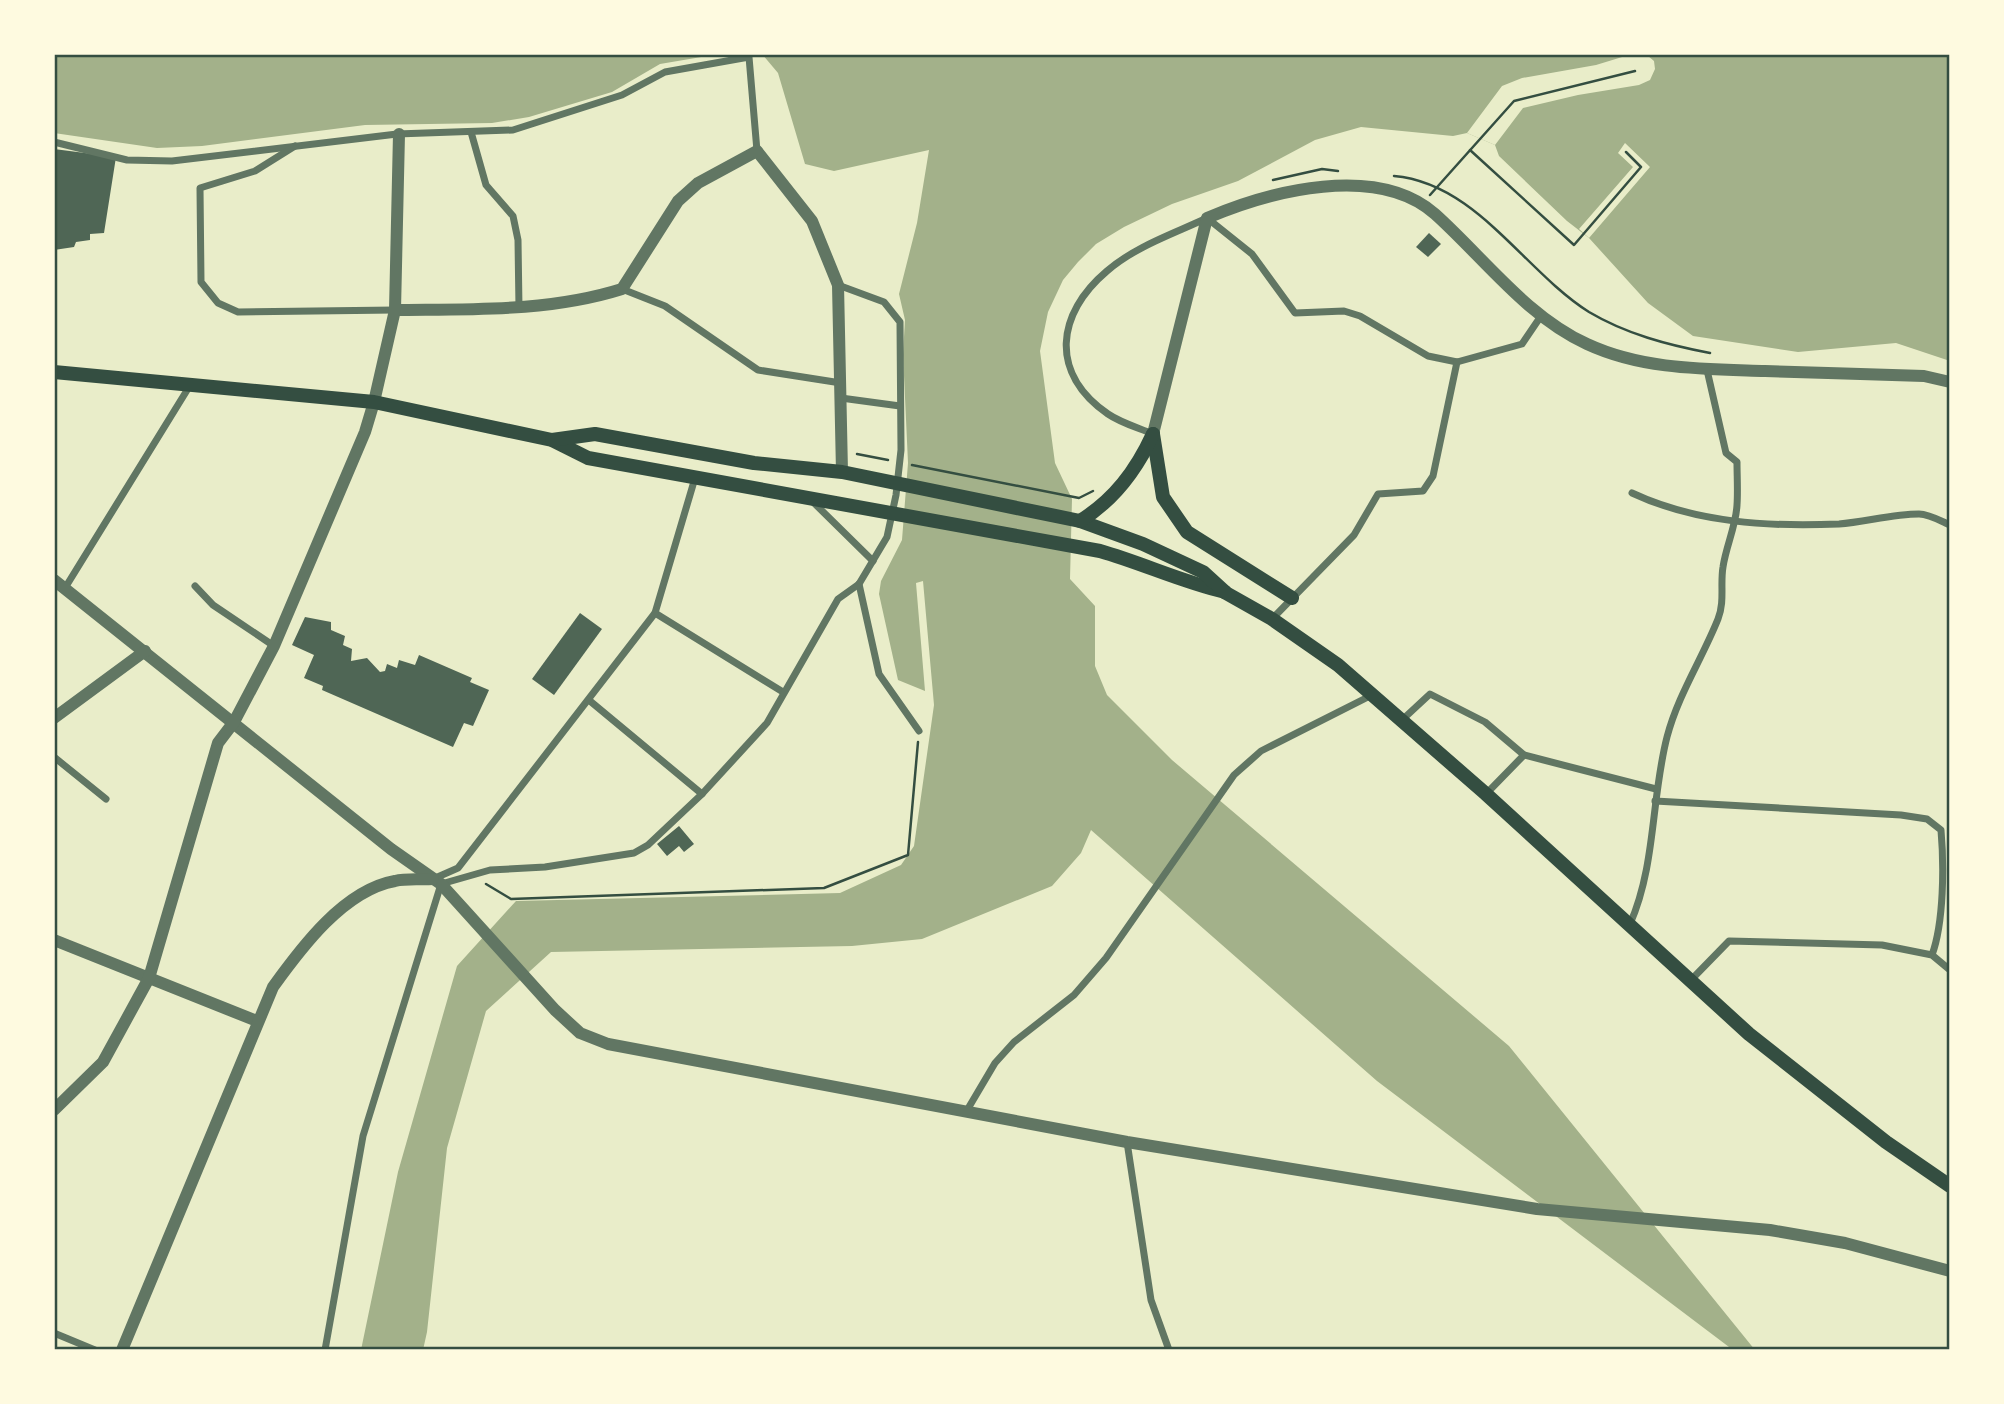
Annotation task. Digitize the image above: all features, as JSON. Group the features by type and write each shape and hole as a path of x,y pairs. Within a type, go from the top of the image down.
{"main road":[{"path":"54,372 189,387 374,402 552,440 589,458 1074,547 1139,562 1194,585 1226,593"},
{"path":"552,440 594,434 754,463 842,472 879,482 1080,521 1143,544 1203,572 1226,593 1272,619 1338,665 1486,794 1759,1042 1886,1142 1950,1186"},
{"path":"1080,521 1102,507 1138,466 1153,434"},
{"path":"1153,434 1163,497 1187,531 1292,598"}],"street":[{"path":"54,142 127,160 172,161 399,134 513,130 622,95 665,72 749,57 757,151 813,221 838,285 842,472"},
{"path":"471,132 486,185 513,216 518,240 519,308"},
{"path":"54,1110 103,1062 149,978 218,743 234,722 274,646 365,432 394,310 399,134"},
{"path":"299,144 255,171 200,188 201,282 218,303 238,312 519,308 584,301 622,289 665,306 758,370 841,383"},
{"path":"622,289 678,201 698,183 757,151"},
{"path":"1207,218 1153,434 1108,414 1079,384 1064,347 1068,320 1080,298 1108,270 1144,247 1207,218 1236,206 1286,193 1351,184 1383,188 1433,212 1541,316 1587,344 1639,362 1707,370 1924,376 1950,382"},
{"path":"1207,218 1252,254 1295,313 1344,311 1360,316 1429,356 1457,362 1522,344 1541,316"},
{"path":"122,1350 257,1021 273,988 300,950 328,919 377,887 395,881 437,882 471,874 634,853 648,845 702,794 766,723 838,599 859,584 887,537 902,463 900,322 884,302 838,285"},
{"path":"1272,619 1354,536 1378,494 1423,491 1433,476 1457,362"},
{"path":"1630,925 1643,894 1656,789 1668,736 1681,696 1718,618 1724,596 1722,570 1737,507 1737,462 1726,453 1707,370"},
{"path":"189,387 60,584 437,882 478,922 555,1010 580,1033 608,1044 1127,1142 1537,1209 1770,1230 1845,1243 1950,1271"},
{"path":"841,398 900,406"},
{"path":"325,1350 363,1136 437,882 458,868 590,701 655,613 695,478"},
{"path":"1632,493 1654,503 1734,522 1824,525 1922,514 1950,525"},
{"path":"809,499 873,561"},
{"path":"859,584 879,674 919,731"},
{"path":"195,586 213,605 274,646"},
{"path":"655,613 783,692"},
{"path":"54,718 145,651"},
{"path":"1402,720 1430,694 1485,722 1524,755 1656,789"},
{"path":"966,1112 995,1063 1014,1042 1074,995 1136,917 1234,775 1261,751 1372,695"},
{"path":"590,701 702,794"},
{"path":"1486,794 1524,755"},
{"path":"54,757 106,799"},
{"path":"1655,801 1901,815 1927,819 1941,830 1942,846 1938,939 1932,955"},
{"path":"54,940 257,1021"},
{"path":"1690,981 1729,941 1882,945 1932,955 1950,970"},
{"path":"1127,1142 1151,1300 1169,1350"},
{"path":"54,1333 95,1350"}],"path":[{"path":"1421,205 1514,101 1635,71"},
{"path":"1470,150 1573,244 1641,167 1626,152"},
{"path":"1272,180 1322,169 1349,172"},
{"path":"1389,175 1415,178 1472,210 1586,310 1619,329 1681,348 1717,355"},
{"path":"852,453 1079,498 1099,488"},
{"path":"471,874 511,899 824,888 908,855 919,731"}],"shaded area":[{"path":"54,54 719,54 660,64 612,92 529,117 492,123 365,125 202,146 157,148 54,133"},
{"path":"762,54 1950,54 1950,361 1896,343 1798,352 1693,336 1648,303 1589,238 1567,221 1499,156 1495,145 1467,133 1453,136 1361,127 1315,140 1238,181 1172,204 1096,244 1063,280 1048,312 1040,351 1055,463 1072,499 1070,579 1095,606 1095,666 1107,695 1172,760 1509,1046 1755,1350 1733,1350 1377,1081 1091,830 1081,853 1052,886 922,939 852,946 551,952 486,1011 447,1148 423,1350 361,1350 398,1172 457,966 516,901 840,893 901,865 914,846 934,705 923,581 916,583 925,691 898,680 879,594 881,581 902,540 908,463 903,354 905,320 899,294 917,223 929,150 834,171 805,164 778,73"}],"pier":[{"path":"1632,54 1648,56 1654,61 1655,69 1650,80 1639,85 1523,108 1495,145 1467,133 1502,86 1522,78 1596,65"},
{"path":"1625,143 1650,167 1589,238 1579,229 1633,167 1618,153"}],"building":[{"path":"54,149 116,157 104,233 90,234 90,240 76,242 74,247 54,250"},
{"path":"1429,233 1441,244 1428,257 1416,247"},
{"path":"580,613 602,629 554,695 532,679"},
{"path":"305,617 331,622 331,630 345,636 343,645 352,649 351,661 367,658 380,672 385,671 387,664 397,668 399,660 415,665 419,655 472,678 470,682 489,690 473,726 464,723 453,747 322,690 323,686 304,678 314,655 292,645"},
{"path":"679,826 694,844 684,852 679,846 667,856 657,844"}]}
